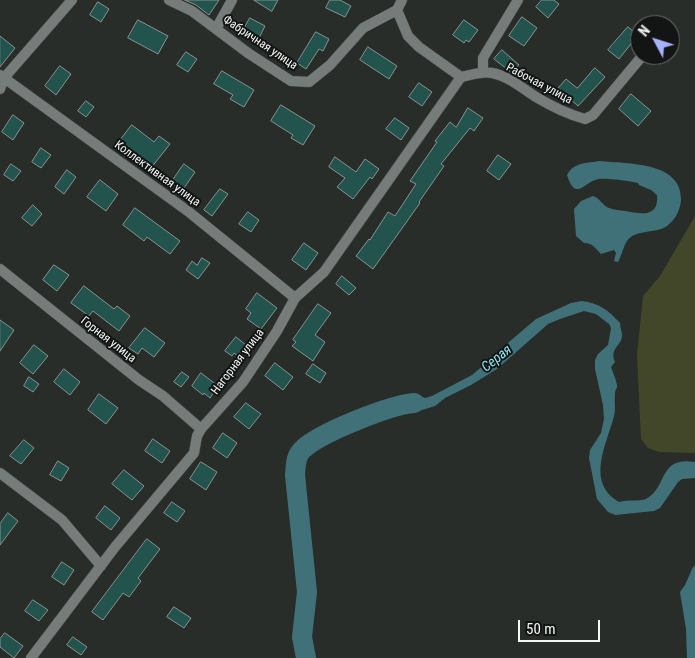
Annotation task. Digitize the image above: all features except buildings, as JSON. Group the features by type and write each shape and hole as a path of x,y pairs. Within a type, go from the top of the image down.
{"street":[{"path":"0,89 2,77 72,0"},
{"name":"Фабричная улица","path":"169,0 192,11 248,53 291,81 309,82 330,65 363,28 397,10"},
{"path":"216,29 232,0"},
{"path":"402,0 397,10 408,36 419,47 461,77"},
{"path":"483,72 483,58 518,0"},
{"name":"Рабочая улица","path":"461,77 483,72 492,73 505,78 560,110 585,119 593,115 635,65"},
{"name":"Коллективная улица","path":"2,77 189,212 296,298"},
{"name":"Нагорная улица","path":"31,658 101,566 194,453 197,436 201,429 242,382 277,331 296,298 324,272 461,77"},
{"name":"Горная улица","path":"0,269 139,380 163,396 201,429"},
{"path":"0,473 62,520 101,566"}],"green space":[{"path":"695,216 695,453 659,452 648,448 641,439 637,355 643,296 660,276"}],"water":[{"path":"600,161 651,167 663,171 673,178 679,187 681,200 677,215 667,226 631,237 627,241 618,262 614,261 616,253 614,250 601,254 592,245 584,243 576,236 574,209 581,201 593,196 611,209 648,213 655,208 657,195 638,183 612,179 599,179 581,188 574,188 567,175 570,171 577,165"},
{"path":"582,301 598,305 607,311 620,323 622,334 614,353 615,362 611,367 617,385 615,413 601,462 603,484 609,494 619,502 646,499 653,494 669,468 683,461 695,462 695,478 682,479 678,482 660,508 654,511 615,515 608,512 597,499 589,458 590,450 601,433 604,419 595,360 598,354 608,345 611,328 609,324 596,314 584,311 548,324 497,369 445,398 435,406 419,411 405,410 390,416 386,407 418,395 425,398 432,396 472,375 485,364 495,359 509,342 536,319 571,303"},
{"path":"695,566 695,658 687,658 686,629 680,592"}],"waterway":[{"name":"Серая","path":"306,658 302,637 307,592 295,475 298,456 311,443 339,428 372,414 414,403"}]}
